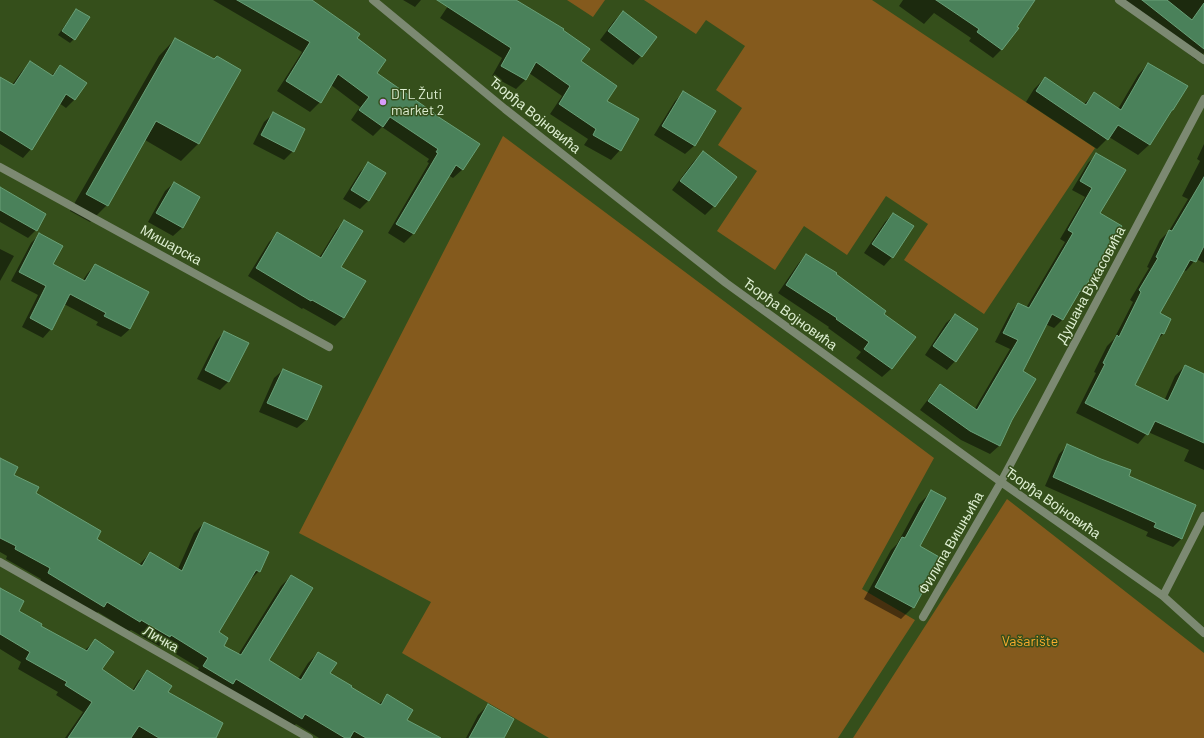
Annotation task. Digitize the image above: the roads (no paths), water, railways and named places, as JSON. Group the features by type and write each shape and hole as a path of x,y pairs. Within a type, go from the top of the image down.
{"street":[{"name":"Ђорђа Војновића","path":"373,0 511,114 726,283 1001,482 1163,596 1204,633"},
{"path":"1119,0 1204,60"},
{"name":"Душана Вукасовића","path":"1001,482 1204,99"},
{"name":"Мишарска","path":"0,167 330,347"},
{"name":"Филипа Вишњића","path":"923,617 1001,482"},
{"path":"1163,596 1204,516"},
{"name":"Личка","path":"0,562 310,738"}],"place":[{"name":"DTL Žuti market 2","path":"383,102"}],"park label":[{"name":"Vašarište","path":"1030,641"}]}
